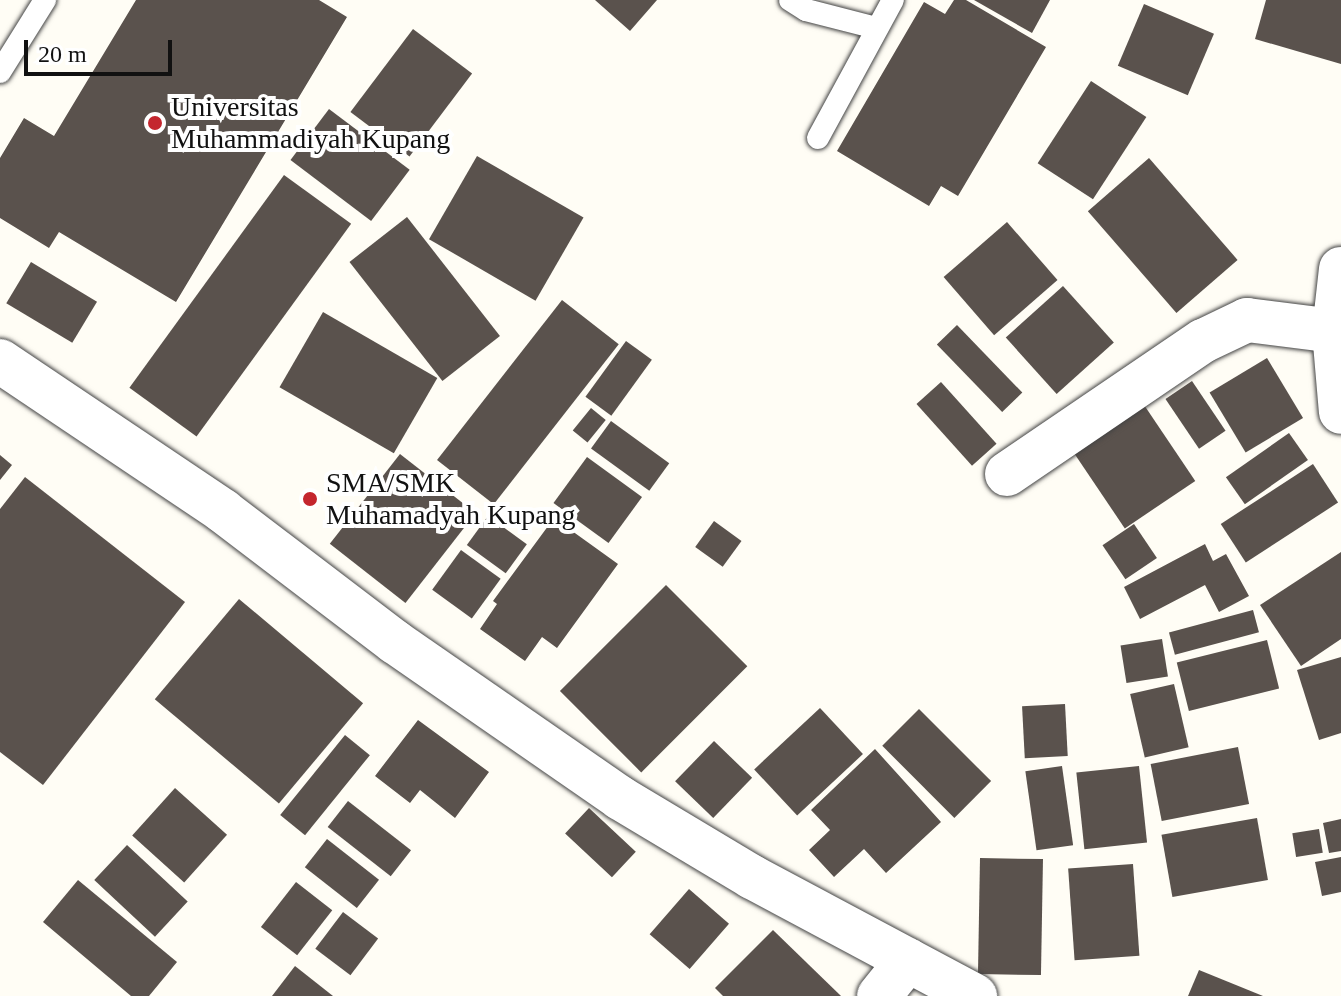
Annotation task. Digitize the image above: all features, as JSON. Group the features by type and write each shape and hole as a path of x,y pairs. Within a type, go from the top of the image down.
{"street":[{"path":"1341,269 1334,331 1341,412"},
{"path":"1007,474 1191,349 1247,320 1334,331"},
{"path":"0,361 223,511 395,642 620,798 975,996"},
{"path":"879,996 908,960"}],"lane":[{"path":"0,72 45,0"},
{"path":"790,0 806,10 876,28"},
{"path":"818,138 893,0"}],"building":[{"name":"Universitas Muhammadiyah Kupang","path":"136,0 319,0 347,17 176,302 59,232 49,248 0,218 0,158 24,118 54,136"},
{"path":"595,0 657,0 630,31"},
{"path":"954,0 966,0 1046,47 958,196 941,186 929,206 837,151 924,2 945,14"},
{"path":"974,0 1050,0 1032,33"},
{"path":"1266,0 1341,0 1341,64 1255,39"},
{"path":"1144,4 1214,34 1188,95 1118,66"},
{"path":"413,29 472,74 410,157 350,112"},
{"path":"1091,81 1146,117 1093,199 1038,163"},
{"path":"329,109 410,170 371,221 290,160"},
{"path":"477,156 584,217 536,301 429,239"},
{"path":"1149,158 1238,260 1176,313 1088,211"},
{"path":"284,175 351,224 197,437 129,388"},
{"path":"407,217 500,336 442,381 349,262"},
{"path":"1007,222 1058,280 994,335 944,277"},
{"path":"31,262 97,302 72,343 6,303"},
{"path":"1063,286 1114,342 1057,394 1006,338"},
{"path":"562,300 619,344 494,504 437,460"},
{"path":"323,312 437,378 394,453 280,387"},
{"path":"957,325 1022,393 1002,412 937,344"},
{"path":"626,341 652,360 611,416 585,397"},
{"path":"1267,358 1303,418 1246,453 1210,393"},
{"path":"1192,381 1226,431 1199,449 1165,399"},
{"path":"941,382 997,444 972,466 916,404"},
{"path":"1136,393 1195,481 1125,528 1066,441"},
{"path":"591,408 606,420 588,442 573,431"},
{"path":"611,421 669,463 649,491 591,449"},
{"path":"1289,433 1308,460 1245,504 1226,477"},
{"path":"400,454 476,513 405,603 330,544"},
{"path":"0,455 12,465 0,480"},
{"path":"587,457 642,497 609,543 553,503"},
{"path":"1313,464 1338,503 1246,562 1221,524"},
{"path":"25,477 185,602 43,785 0,752 0,509"},
{"path":"488,516 527,544 506,573 467,545"},
{"path":"554,518 618,564 557,648 542,637 525,661 480,629 497,604 493,601"},
{"path":"714,521 742,541 723,567 695,547"},
{"path":"1134,524 1157,558 1125,579 1102,545"},
{"path":"1205,544 1213,561 1226,554 1249,596 1219,612 1205,585 1140,619 1124,587"},
{"path":"461,550 501,579 472,618 432,590"},
{"path":"1341,552 1341,639 1301,666 1260,605"},
{"path":"666,585 747,666 641,772 560,691"},
{"path":"239,599 363,703 279,803 155,699"},
{"path":"1253,610 1259,632 1175,655 1169,633"},
{"path":"1162,639 1168,677 1126,683 1121,646"},
{"path":"1267,640 1279,689 1189,711 1177,662"},
{"path":"1341,657 1341,733 1319,740 1297,670"},
{"path":"1174,684 1189,747 1145,757 1130,694"},
{"path":"1065,704 1068,756 1025,758 1022,706"},
{"path":"820,708 863,754 797,815 754,769"},
{"path":"919,709 991,781 954,818 882,746"},
{"path":"418,720 489,772 455,818 420,790 410,803 375,776"},
{"path":"345,735 370,755 305,835 280,815"},
{"path":"714,741 752,778 713,818 675,781"},
{"path":"1238,747 1249,804 1162,821 1151,764"},
{"path":"875,749 941,822 886,873 864,849 834,877 809,850 830,830 811,810"},
{"path":"1062,766 1073,845 1036,850 1025,771"},
{"path":"1139,766 1147,843 1084,849 1076,773"},
{"path":"175,788 227,835 184,882 132,836"},
{"path":"348,801 411,850 391,876 328,827"},
{"path":"589,808 636,852 612,877 565,834"},
{"path":"1257,818 1268,880 1172,897 1161,835"},
{"path":"1341,819 1341,851 1329,853 1323,823"},
{"path":"1319,829 1323,853 1296,857 1292,833"},
{"path":"327,839 379,880 357,908 305,867"},
{"path":"127,845 188,902 155,937 94,880"},
{"path":"1341,857 1341,892 1322,896 1315,862"},
{"path":"980,858 1043,859 1041,975 978,974"},
{"path":"1133,864 1139,956 1075,960 1068,869"},
{"path":"78,880 177,962 149,996 131,996 43,922"},
{"path":"296,882 332,910 297,955 261,927"},
{"path":"689,889 729,924 690,969 650,934"},
{"path":"343,912 378,938 350,975 315,949"},
{"path":"773,930 841,996 723,996 715,988"},
{"path":"295,966 333,996 272,996"},
{"path":"1199,970 1263,996 1188,996"}],"place":[{"name":"Universitas Muhammadiyah Kupang","path":"155,123"},
{"name":"SMA/SMK Muhamadyah Kupang","path":"310,499"}]}
